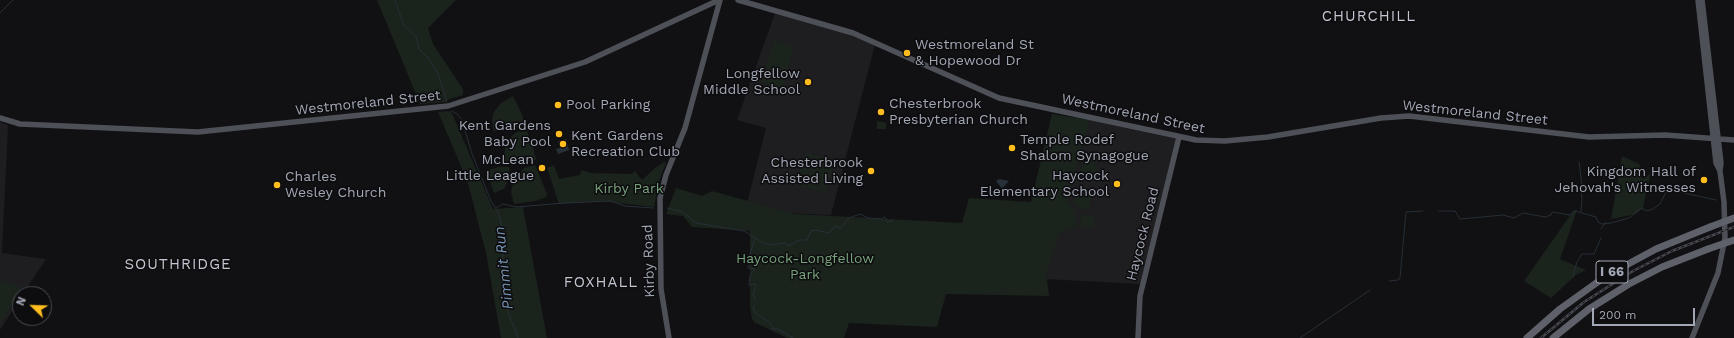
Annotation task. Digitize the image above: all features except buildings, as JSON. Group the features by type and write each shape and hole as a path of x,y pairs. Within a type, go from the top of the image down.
{"highway":[{"name":"I 66","path":"1527,338 1564,306 1606,276 1656,249 1734,218"},
{"name":"I 66","path":"1553,338 1589,309 1629,284 1671,263 1734,240"}],"main road":[{"name":"Westmoreland Street","path":"0,118 20,124 198,132 448,106 585,62 720,0"},
{"name":"Kirby Road","path":"669,338 661,289 660,198 666,175 686,128 720,0"},
{"name":"Westmoreland Street","path":"738,0 853,33 999,98 1179,137 1211,141 1268,137 1381,118 1409,116 1578,137 1665,135 1734,140"},
{"path":"1698,0 1716,139"},
{"path":"1692,338 1718,273 1723,251 1725,220 1720,171 1716,163 1716,139 1702,0"},
{"name":"Haycock Road","path":"1138,338 1140,296 1179,137"}],"shaded area":[{"name":"Longfellow Middle School","path":"775,13 853,34 875,44 831,215 745,211 766,128 737,120"},
{"name":"Haycock Elementary School","path":"1086,119 1176,139 1140,284 1044,279"},
{"path":"0,122 8,125 2,253 46,259 28,286 12,286 12,311 0,330"},
{"name":"Kent Gardens Recreation Club","path":"566,139 569,150 558,154 556,149 560,148 558,141"},
{"path":"999,179 1009,181 1002,189 996,181"}],"green space":[{"path":"377,0 456,0 428,28 433,44 463,89 463,95 447,100 447,102 420,104"},
{"path":"774,40 794,47 782,89 761,82"},
{"path":"513,96 522,114 524,122 522,126 514,130 494,131 492,120 494,112 501,103"},
{"path":"451,111 493,209 523,207 547,338 501,338 486,253 468,183 438,112"},
{"name":"Haycock-Longfellow Park","path":"1052,114 1090,120 1068,200 1076,213 1076,226 1059,234 1045,279 1047,279 1049,296 946,294 937,327 849,323 844,338 787,338 754,322 752,319 750,306 750,231 692,227 683,216 666,214 676,188 702,196 712,191 795,214 962,223 969,198 1031,202"},
{"path":"877,121 886,123 886,129 877,129"},
{"path":"526,128 536,159 534,161 502,165 507,140 515,133"},
{"path":"805,153 835,159 826,193 796,185"},
{"path":"1084,156 1097,159 1095,168 1098,174 1098,182 1079,178"},
{"path":"1622,156 1639,164 1641,167 1638,168 1643,179 1651,173 1643,208 1636,214 1611,219"},
{"name":"Kirby Park","path":"664,162 666,163 659,181 654,207 601,201 559,204 547,168 554,165 559,179 580,175 581,170 591,173 632,174 635,171 642,180"},
{"path":"535,165 547,194 546,197 536,201 514,204 511,192 514,180 524,168"},
{"path":"499,167 509,167 510,177 504,189 494,193 487,173 488,170"},
{"path":"1076,188 1093,192 1089,210 1073,205"},
{"path":"1574,210 1577,210 1560,259 1586,270 1576,275 1551,298 1524,281"},
{"path":"1082,214 1096,217 1093,229 1079,226"},
{"path":"0,280 19,286 12,286 12,303 0,325"}],"waterway":[{"path":"0,13 13,0"},
{"name":"Pimmit Run","path":"395,0 404,26 416,36 419,49 429,59 438,74 447,101"},
{"name":"Pimmit Run","path":"452,111 462,120 472,154 491,201 498,212 503,229 504,248 502,264 507,288 508,312 518,338"},
{"path":"1579,162 1582,185 1581,212"},
{"path":"1439,211 1455,211 1460,219 1503,215 1514,218 1523,213 1545,217 1551,215 1552,212 1570,215 1575,211 1596,217 1598,222 1602,224 1629,218 1641,208 1647,211 1653,209 1660,204 1666,192 1674,189 1684,193 1716,200"},
{"path":"496,208 503,204 517,207 610,201 625,206 653,208"},
{"path":"667,208 683,212 696,223 744,231 763,243 772,245 784,243 789,246 799,240 807,240 811,231 816,230 829,233 835,226 841,228 849,218 860,214 868,218 882,219 884,217 886,218 887,222 893,220"},
{"path":"1389,281 1398,280 1400,278 1406,212 1423,211"},
{"path":"1601,229 1605,223"},
{"path":"755,238 750,254 752,258 748,268 755,269 750,275 749,285 755,284 756,286 753,295 756,300"},
{"path":"1573,276 1577,262 1582,254 1594,254 1601,238"},
{"path":"1300,338 1370,290"},
{"path":"754,306 753,309 757,314 769,322 772,329 778,329 793,338"}],"railway":[{"path":"1541,338 1584,302 1633,271 1672,251 1734,227"}],"place":[{"name":"Westmoreland St & Hopewood Dr","path":"907,53"},
{"name":"Longfellow Middle School","path":"808,82"},
{"name":"Pool Parking","path":"558,105"},
{"name":"Chesterbrook Presbyterian Church","path":"881,112"},
{"name":"Kent Gardens Baby Pool","path":"559,134"},
{"name":"Kent Gardens Recreation Club","path":"563,144"},
{"name":"Temple Rodef Shalom Synagogue","path":"1012,148"},
{"name":"McLean Little League","path":"542,168"},
{"name":"Chesterbrook Assisted Living","path":"871,171"},
{"name":"Kingdom Hall of Jehovah's Witnesses","path":"1704,180"},
{"name":"Haycock Elementary School","path":"1117,184"},
{"name":"Charles Wesley Church","path":"277,185"}],"district":[{"name":"CHURCHILL","path":"1369,17"},
{"name":"SOUTHRIDGE","path":"178,265"},
{"name":"FOXHALL","path":"601,283"}]}
